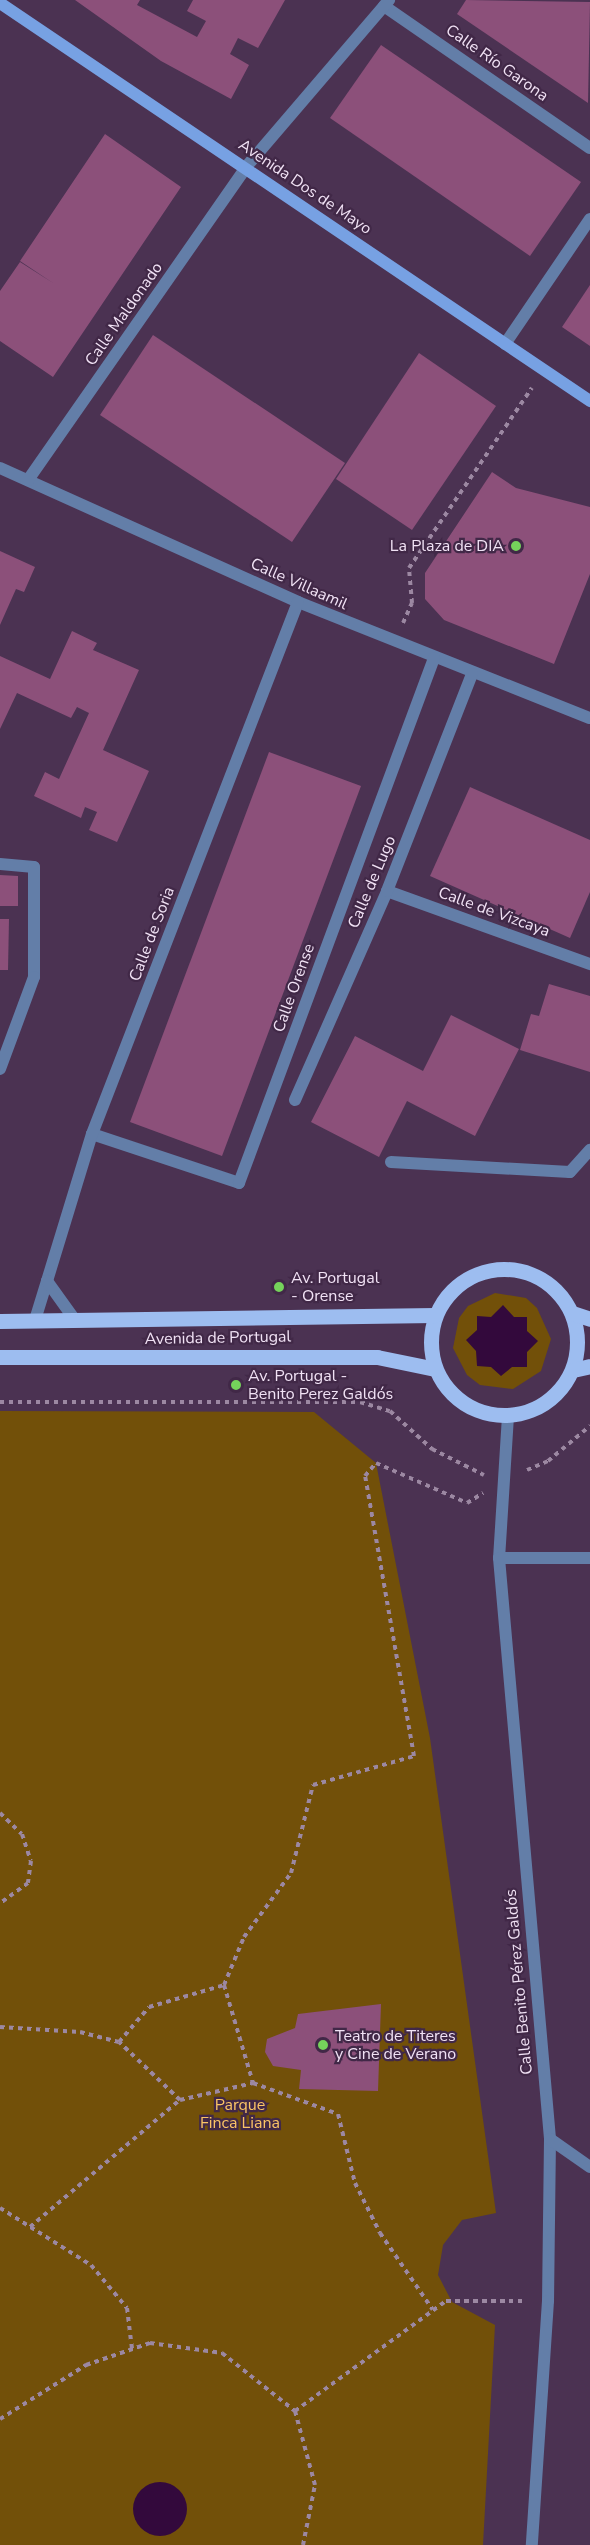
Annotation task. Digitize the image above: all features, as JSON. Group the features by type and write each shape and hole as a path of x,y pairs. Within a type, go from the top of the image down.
{"main road":[{"path":"507,1269 539,1277 559,1292 572,1314 578,1351 573,1370 547,1402 508,1416 464,1404 435,1370 430,1332 435,1315 448,1293 467,1278 507,1269"},
{"path":"572,1314 590,1319"},
{"name":"Avenida de Portugal","path":"0,1321 435,1315"},
{"name":"Avenida de Portugal","path":"0,1357 377,1357 435,1370"},
{"path":"573,1370 590,1366"}],"street":[{"name":"Avenida Dos de Mayo","path":"0,3 590,401"},
{"name":"Calle Maldonado","path":"28,480 246,167 387,3"},
{"name":"Calle Río Garona","path":"387,3 590,148"},
{"path":"505,344 590,219"},
{"name":"Calle Villaamil","path":"0,468 298,602 472,674 590,718"},
{"name":"Calle de Soria","path":"35,1320 92,1134 298,602"},
{"name":"Calle Orense","path":"92,1134 239,1183 434,658"},
{"name":"Calle de Lugo","path":"295,1100 387,891 472,674"},
{"path":"0,864 34,867 34,977 0,1069"},
{"name":"Calle de Vizcaya","path":"387,891 590,964"},
{"path":"391,1162 570,1172 590,1150"},
{"path":"47,1281 75,1320"},
{"name":"Calle Benito Pérez Galdós","path":"508,1416 498,1558 550,2139 548,2301 532,2545"},
{"path":"498,1558 590,1558"},
{"path":"550,2139 590,2167"}],"path":[{"path":"395,643 412,603 409,567 544,370"},
{"path":"0,1402 360,1402 390,1411 432,1449 465,1469 504,1481"},
{"path":"253,2083 224,1985 244,1937 291,1873 313,1785 414,1756 365,1476 376,1463 467,1503 504,1481 548,1461 590,1426"},
{"path":"0,1813 22,1834 32,1861 28,1883 0,1903"},
{"path":"119,2042 149,2007 224,1985"},
{"path":"0,2027 80,2032 119,2042 180,2100"},
{"path":"30,2227 180,2100 253,2083 338,2114 355,2183 380,2234 433,2310"},
{"path":"0,2208 91,2265 127,2308 132,2349"},
{"path":"295,2411 446,2301 548,2301"},
{"path":"0,2419 87,2365 150,2343 222,2353 295,2411 315,2485 303,2545"}],"green space":[{"path":"495,1293 526,1298 537,1308 551,1339 541,1371 513,1389 480,1385 467,1375 453,1348 459,1318 468,1306"},
{"name":"Parque Finca Liana","path":"0,1411 314,1412 376,1463 430,1738 496,2213 462,2220 443,2245 438,2275 452,2302 495,2325 483,2545 0,2545"}],"shaded area":[{"path":"503,1305 514,1317 527,1317 527,1331 538,1341 527,1352 527,1367 512,1367 501,1376 491,1367 477,1366 476,1351 466,1340 477,1330 477,1316 491,1317"},
{"path":"160,2482 170,2484 179,2490 185,2499 187,2509 185,2519 179,2528 170,2534 160,2536 150,2534 141,2528 135,2519 133,2509 135,2499 141,2490 150,2484"}],"building":[{"path":"75,0 140,0 137,5 197,37 206,21 187,11 193,0 285,0 258,48 238,38 230,54 249,65 231,99 161,61"},
{"path":"466,0 590,2 588,103 457,14"},
{"path":"381,45 581,182 530,256 330,118"},
{"path":"105,134 181,187 53,377 0,341 0,291 20,262 53,283 20,261"},
{"path":"590,285 590,346 562,327"},
{"path":"153,335 345,463 292,542 100,415"},
{"path":"419,353 496,406 412,530 336,479"},
{"name":"La Plaza de DIA","path":"492,472 516,488 590,507 590,574 554,664 444,620 425,599 425,573"},
{"path":"0,551 35,567 24,592 16,589 0,625"},
{"path":"72,631 97,643 93,650 139,670 103,750 149,771 117,842 89,830 97,812 85,807 81,818 34,796 45,772 59,779 89,713 77,707 71,718 17,693 0,729 0,656 50,679"},
{"path":"269,752 361,786 222,1156 130,1122"},
{"path":"470,787 590,840 590,892 570,938 430,876"},
{"path":"0,875 18,876 18,906 0,906"},
{"path":"0,919 9,919 8,970 0,970"},
{"path":"549,984 590,996 590,1072 520,1050 531,1014 539,1016"},
{"path":"451,1015 519,1049 475,1136 407,1101 379,1157 311,1122 355,1036 423,1071"},
{"name":"Teatro de Titeres y Cine de Verano","path":"381,2004 378,2091 299,2089 301,2070 273,2066 265,2052 267,2039 295,2028 298,2014"}],"place":[{"name":"La Plaza de DIA","path":"516,546"},
{"name":"Av. Portugal - Orense","path":"279,1287"},
{"name":"Av. Portugal - Benito Perez Galdós","path":"236,1385"},
{"name":"Teatro de Titeres y Cine de Verano","path":"323,2045"}]}
